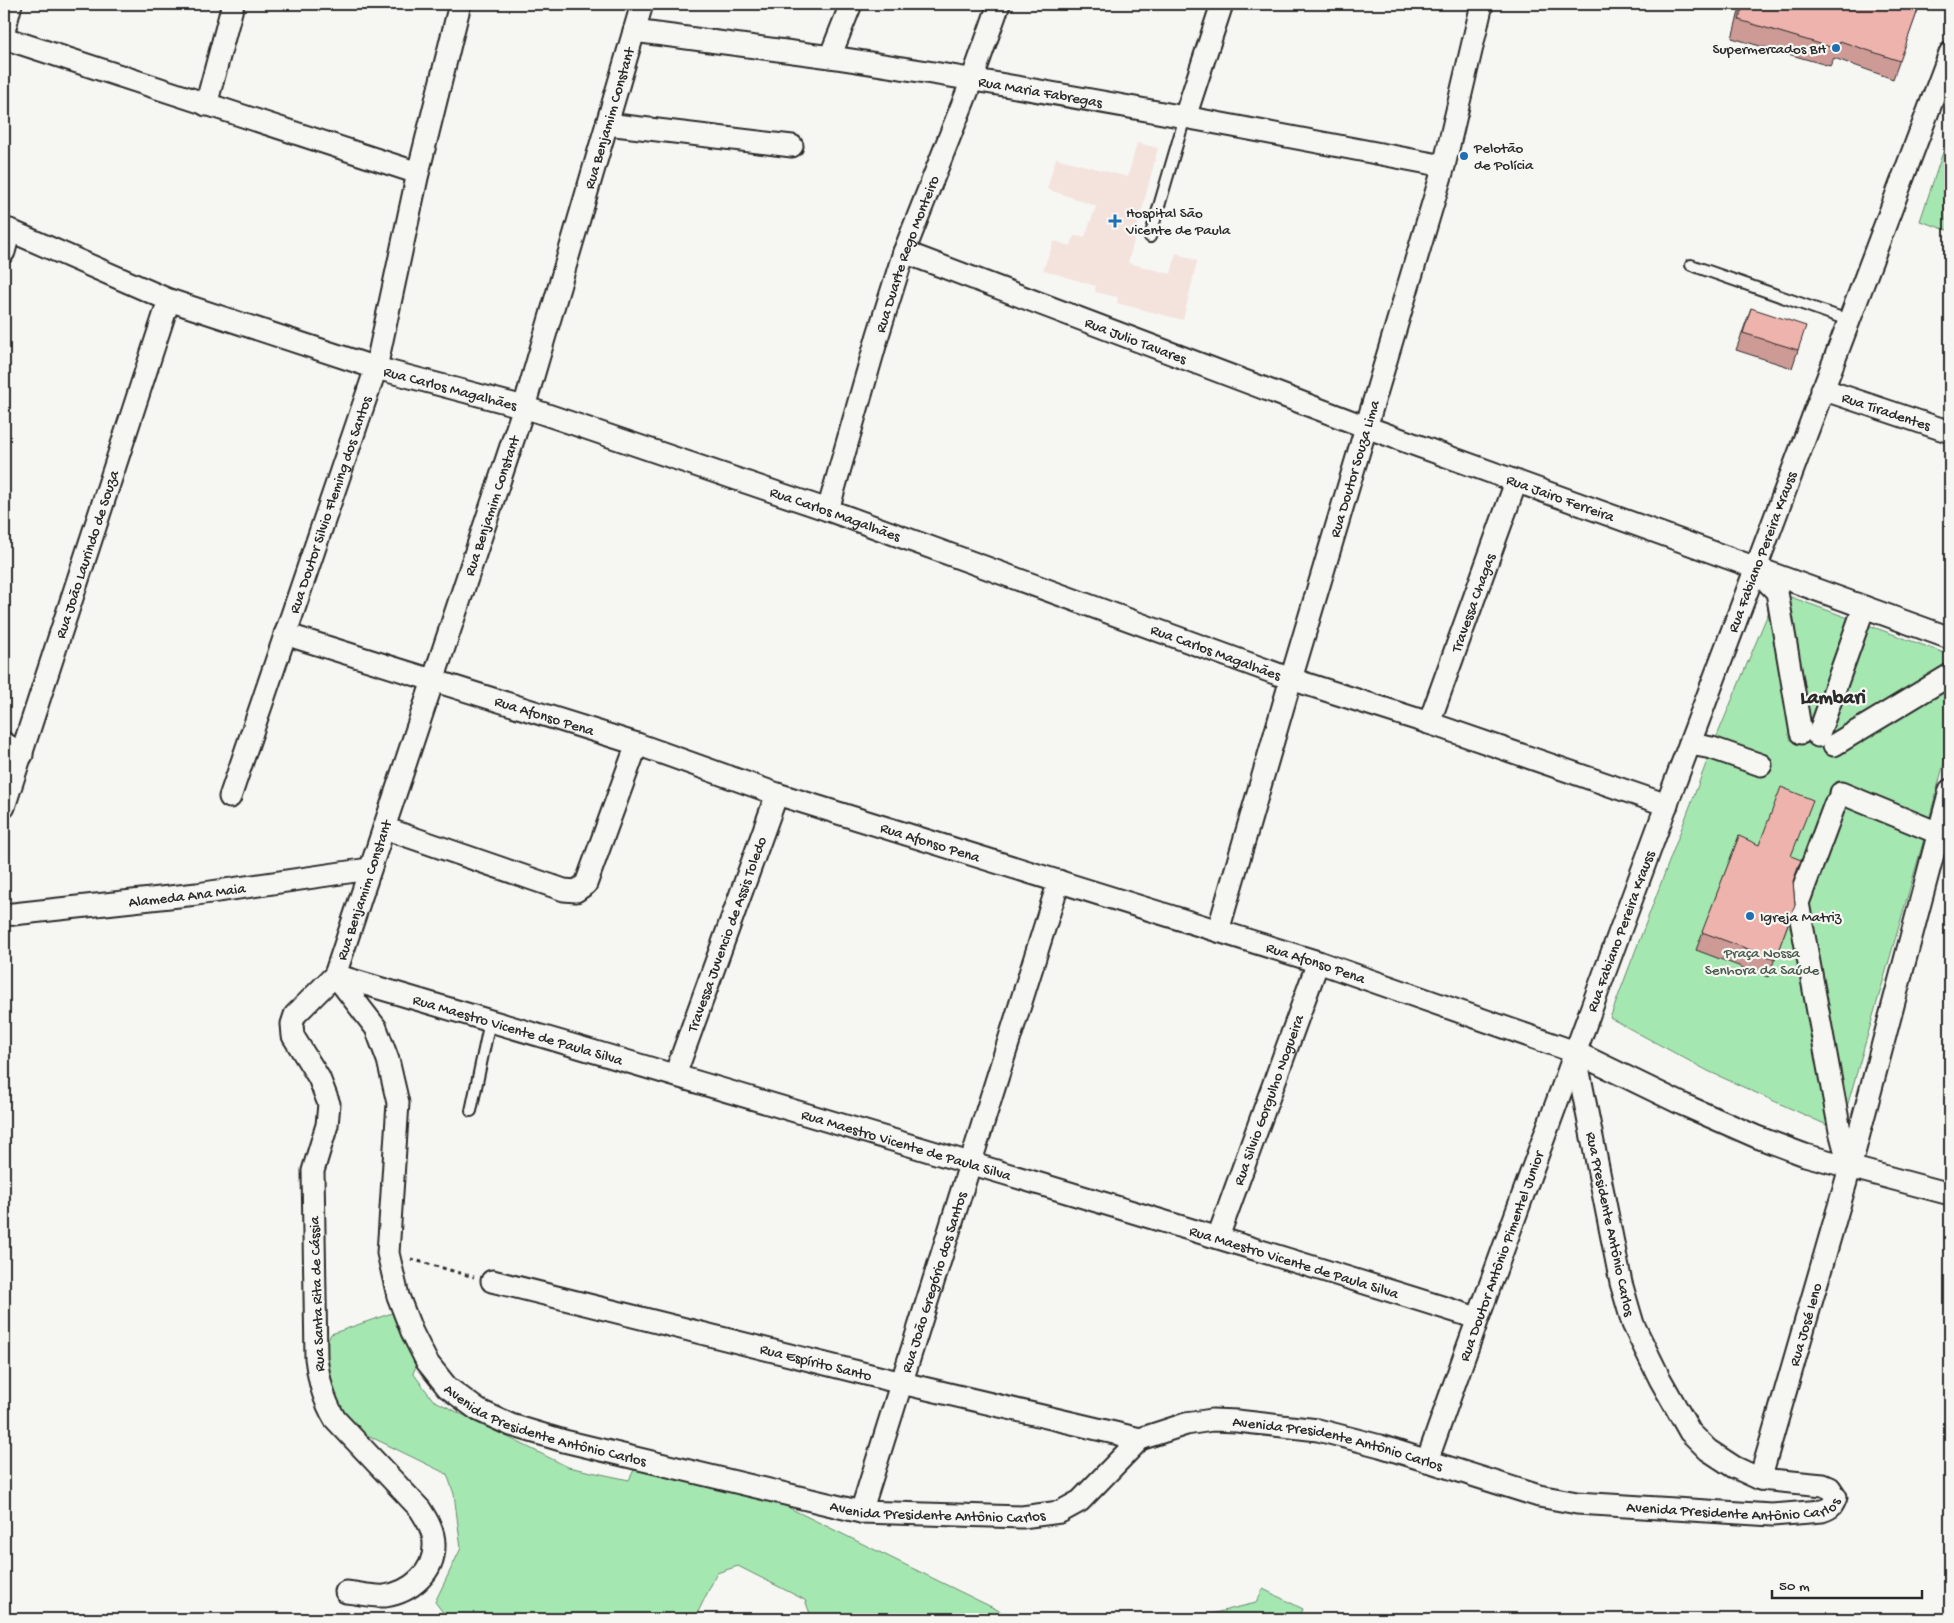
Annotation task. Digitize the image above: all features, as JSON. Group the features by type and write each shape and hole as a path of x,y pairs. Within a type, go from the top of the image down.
{"street":[{"path":"4,31 11,4"},
{"path":"206,105 233,4"},
{"name":"Rua Doutor Silvio Fleming dos Santos","path":"230,797 376,368 418,172 460,4"},
{"name":"Rua Benjamim Constant","path":"335,976 524,407 642,4"},
{"path":"830,57 851,4"},
{"name":"Rua Duarte Rego Monteiro","path":"828,510 904,252 972,80 999,4"},
{"path":"1185,117 1222,4"},
{"name":"Rua Doutor Souza Lima","path":"1218,931 1290,679 1444,166 1482,4"},
{"name":"Rua Maria Fabregas","path":"634,31 830,57 972,80 1185,117 1444,166"},
{"path":"4,38 206,105 418,172"},
{"name":"Rua Fabiano Pereira Krauss","path":"1575,1052 1822,389 1950,53"},
{"path":"607,124 792,146"},
{"path":"4,252 7,229"},
{"name":"Rua Carlos Magalhães","path":"7,229 170,300 376,368 524,407 828,510 1290,679 1429,723 1667,805"},
{"name":"Rua Julio Tavares","path":"904,252 1366,427"},
{"name":"Rua João Laurindo de Souza","path":"4,807 170,300"},
{"name":"Rua Tiradentes","path":"1822,389 1950,432"},
{"name":"Rua Jairo Ferreira","path":"1366,427 1755,569"},
{"name":"Travessa Chagas","path":"1429,723 1516,482"},
{"path":"1755,569 1950,638"},
{"path":"1755,569 1777,592 1818,738"},
{"path":"1818,738 1864,607"},
{"name":"Rua Afonso Pena","path":"285,634 636,744 777,794 1318,962 1575,1052"},
{"path":"1818,738 1950,675"},
{"path":"4,742 22,755"},
{"path":"384,828 564,890 576,891 586,884 636,744"},
{"path":"1690,744 1712,748 1761,765"},
{"path":"1850,1168 1943,826 1950,790"},
{"name":"Travessa Juvencio de Assis Toledo","path":"675,1075 777,794"},
{"path":"1850,1168 1840,1130 1798,903 1838,799 1943,826"},
{"name":"Alameda Ana Maia","path":"4,915 197,894 369,869"},
{"name":"Rua João Gregório dos Santos","path":"861,1512 1059,881"},
{"name":"Rua Silvio Gorgulho Nogueira","path":"1218,1237 1318,962"},
{"name":"Rua Maestro Vicente de Paula Silva","path":"335,976 1218,1237 1477,1318"},
{"name":"Avenida Presidente Antônio Carlos","path":"335,976 376,1028 388,1060 398,1103 388,1253 398,1296 412,1332 427,1362 448,1387 478,1410 511,1425 564,1440 861,1512 1022,1517 1060,1512 1086,1496 1140,1439 1186,1424 1212,1420 1318,1430 1380,1446 1539,1496 1578,1503 1772,1515 1828,1509 1833,1506 1836,1497 1833,1491"},
{"name":"Rua Santa Rita de Cássia","path":"335,976 295,1015 292,1024 292,1036 319,1078 329,1104 327,1125 313,1171 316,1358 320,1383 326,1404 335,1418 420,1509 430,1526 435,1544 432,1560 423,1576 406,1589 384,1596 346,1592"},
{"path":"1575,1052 1684,1105 1757,1137 1805,1155 1950,1194"},
{"name":"Rua Doutor Antônio Pimentel Junior","path":"1427,1461 1477,1318 1575,1052"},
{"name":"Rua Presidente Antônio Carlos","path":"1575,1052 1622,1283 1633,1324 1690,1432 1708,1450 1734,1467 1760,1479 1823,1485 1833,1491"},
{"name":"Rua José Ieno","path":"1760,1479 1850,1168"},
{"name":"Rua Espírito Santo","path":"492,1281 902,1383 1140,1439"}],"lane":[{"path":"1150,237 1185,117"},
{"path":"1691,266 1848,320"},
{"path":"471,1111 490,1021"}],"path":[{"path":"388,1253 492,1281"}],"shaded area":[{"name":"Hospital São Vicente de Paula","path":"1137,143 1158,148 1128,263 1171,274 1176,253 1197,261 1183,320 1117,303 1118,297 1095,292 1096,286 1043,270 1054,241 1071,246 1074,236 1085,237 1096,206 1047,189 1056,158 1128,177"}],"green space":[{"path":"1950,131 1950,231 1920,221"},
{"name":"Praça Nossa Senhora da Saúde","path":"1777,592 1950,655 1950,740 1922,846 1840,1131 1708,1071 1610,1018 1712,748"},
{"path":"392,1313 405,1320 419,1360 413,1373 433,1400 568,1467 629,1480 636,1466 771,1499 1016,1619 812,1619 805,1600 738,1566 717,1573 697,1614 690,1619 448,1619 435,1602 461,1548 454,1494 447,1474 326,1415 312,1374 331,1334"},
{"path":"1263,1589 1303,1609 1299,1619 1189,1619 1256,1603"}],"building":[{"name":"Supermercados BH","path":"1743,4 1920,4 1900,61 1840,41 1837,49 1739,20"},
{"path":"1751,308 1806,326 1798,350 1743,333"},
{"name":"Igreja Matriz","path":"1781,787 1813,800 1791,856 1801,860 1793,881 1795,905 1775,959 1702,932 1739,836 1759,845"}],"place":[{"name":"Supermercados BH","path":"1836,48"},
{"name":"Pelotão de Polícia","path":"1464,156"},
{"name":"Hospital São Vicente de Paula","path":"1115,221"},
{"name":"Igreja Matriz","path":"1750,916"}],"district":[{"name":"Lambari","path":"1833,696"}]}
